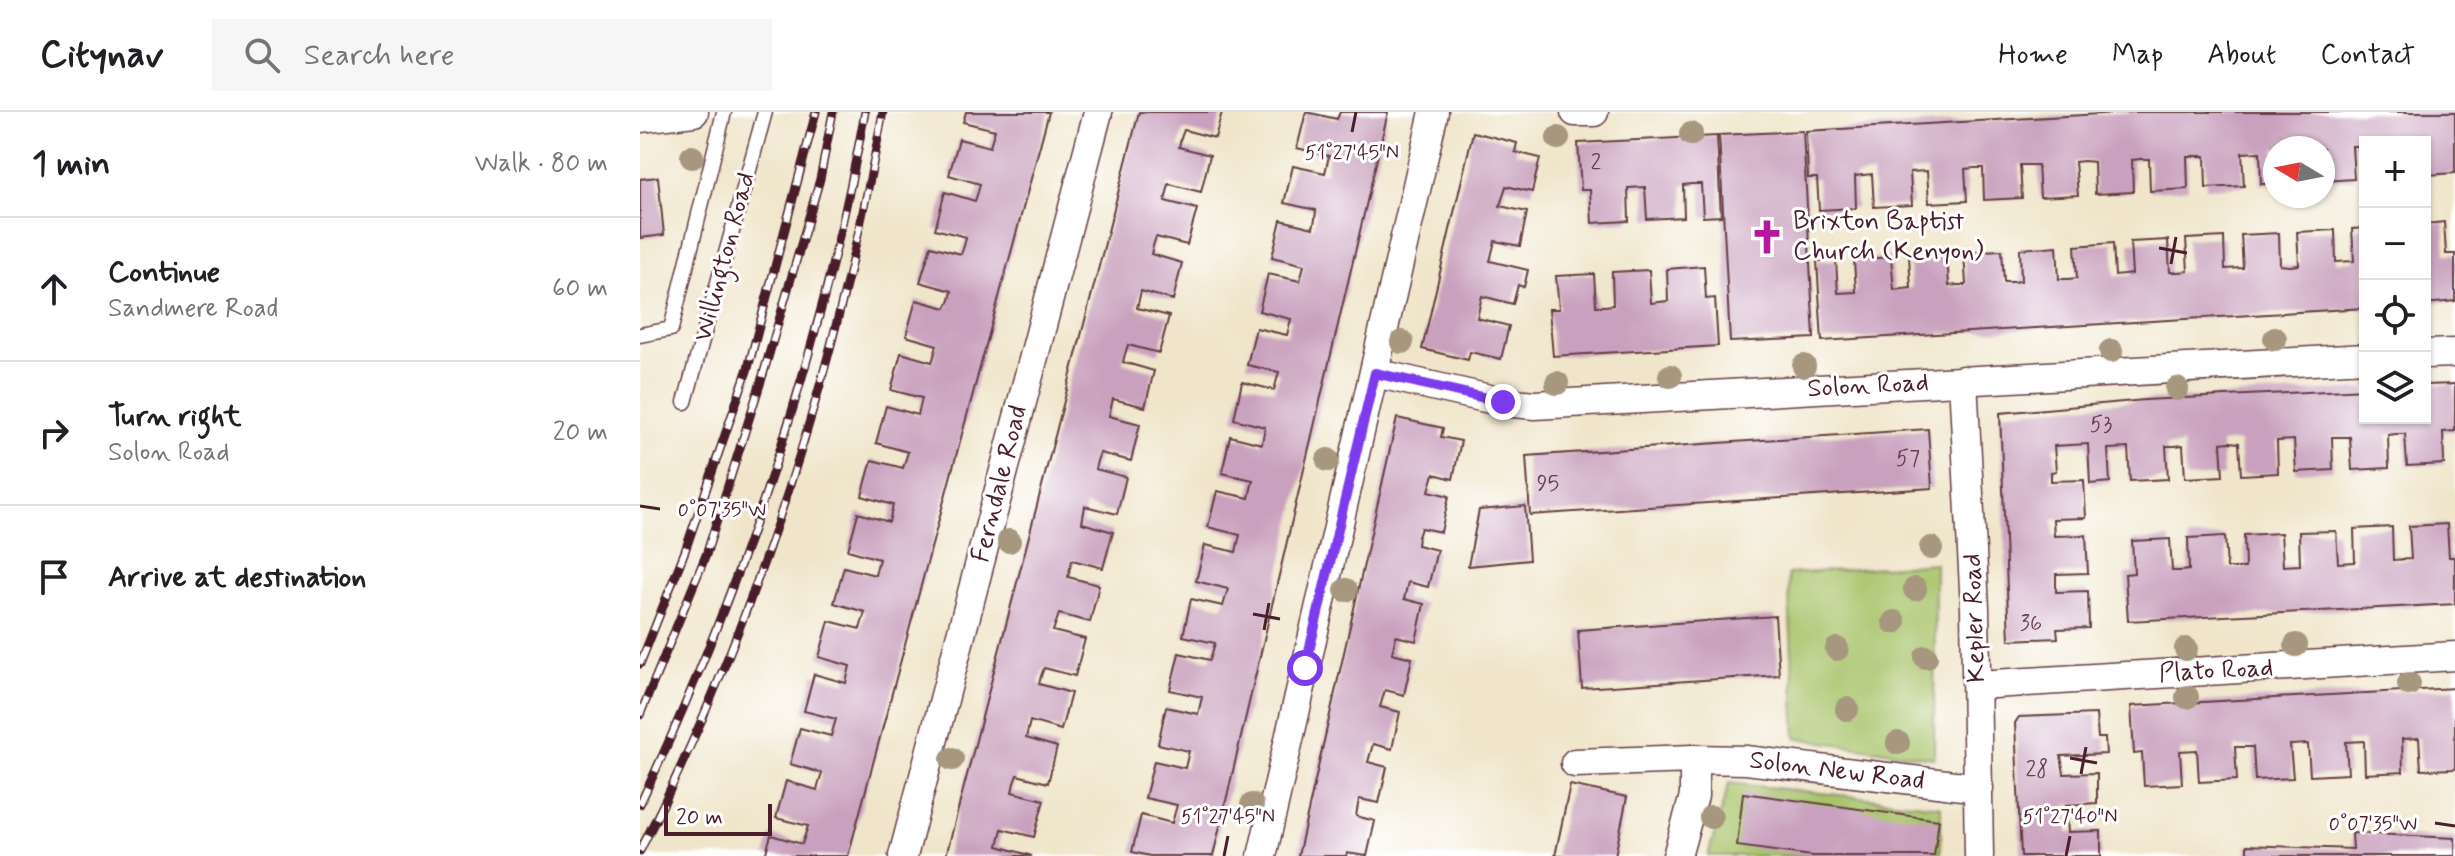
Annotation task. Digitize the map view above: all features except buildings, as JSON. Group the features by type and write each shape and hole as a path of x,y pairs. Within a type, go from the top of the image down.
{"street":[{"path":"640,118 694,112"},
{"name":"Ferndale Road","path":"903,856 1098,112"},
{"path":"1262,856 1434,112"},
{"path":"1575,112 1594,112"},
{"path":"2431,354 2455,353"},
{"name":"Solon Road","path":"1375,373 1503,402 1535,405 2359,358"},
{"name":"Kepler Road","path":"1963,380 1977,685 1979,856"},
{"name":"Plato Road","path":"1977,685 2455,656"},
{"path":"1677,856 1694,796 1694,759"},
{"name":"Solon New Road","path":"1575,763 1746,760 1979,788"}],"lane":[{"path":"640,335 671,329 724,112"},
{"name":"Willington Road","path":"685,402 765,112"}],"green space":[{"path":"1935,563 1934,758 1796,738 1788,574"},
{"path":"1729,783 1941,806 1941,856 1708,856"}],"railway":[{"path":"640,664 685,551 748,368 816,112"},
{"path":"640,715 706,555 820,179 833,112"},
{"path":"640,804 713,638 775,465 826,289 865,112"},
{"path":"640,851 721,674 788,490 842,303 883,112"}],"place":[{"name":"Brixton Baptist Church (Kenyon)","path":"1767,237"}],"route":[{"path":"1305,668 1375,373 1503,402"}]}
